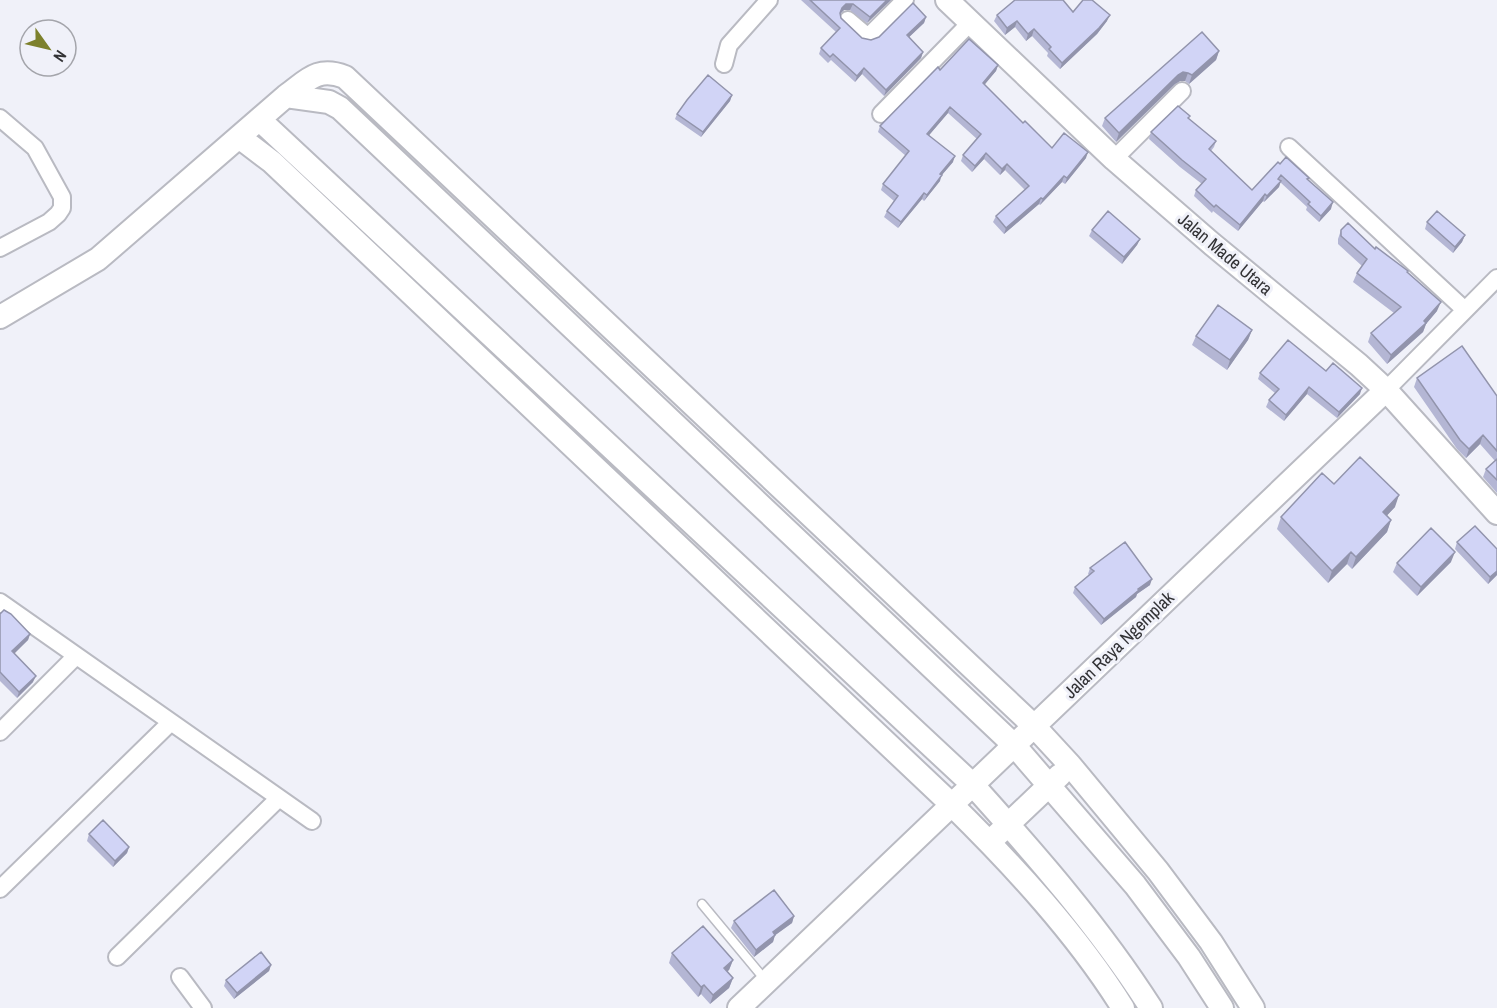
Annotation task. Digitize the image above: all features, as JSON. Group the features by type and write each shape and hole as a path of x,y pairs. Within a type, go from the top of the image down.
{"main road":[{"name":"Jalan Made Utara","path":"947,0 1114,159 1386,390 1497,513"},
{"path":"0,317 98,259 286,96 314,75 335,73 345,77 1034,726 1070,765 1158,871 1211,942 1253,1008"},
{"path":"286,96 329,102 340,108 1014,745 1135,885 1189,957 1222,1008"},
{"path":"260,120 972,784 1091,923 1151,1008"},
{"path":"239,137 272,162 990,842 1072,937 1124,1008"},
{"name":"Jalan Raya Ngemplak","path":"739,1008 1386,390"},
{"path":"990,842 1070,765"}],"street":[{"path":"724,64 729,45 769,0"},
{"path":"848,20 869,36 905,0"},
{"path":"881,114 971,22"},
{"path":"1114,159 1182,91"},
{"path":"0,118 35,148 62,197 62,207 49,222 0,248"},
{"path":"1289,147 1465,310"},
{"name":"Jalan Raya Ngemplak","path":"1386,390 1497,278"},
{"path":"0,602 312,821"},
{"path":"0,732 76,656"},
{"path":"0,890 171,722"},
{"path":"117,957 279,798"},
{"path":"180,977 203,1008"}],"lane":[{"path":"702,904 767,981"}],"building":[{"path":"810,0 887,0 870,17 853,4 846,4 840,13 841,18 862,38 871,40 879,37 913,3 926,17 907,35 923,52 886,90 864,68 857,76 833,54 830,57 821,48 840,28"},
{"path":"1015,0 1063,0 1073,12 1083,0 1092,0 1110,15 1062,63 1034,29 1028,34 1017,21 1007,28 997,15"},
{"path":"1202,32 1219,51 1192,75 1183,72 1178,75 1119,133 1105,118"},
{"path":"969,39 998,65 983,83 1023,123 1025,121 1052,148 1064,133 1088,152 1067,178 1064,176 1043,199 1041,198 1006,228 996,216 1029,186 1007,164 1002,169 986,153 975,166 963,155 981,134 950,107 927,134 955,156 927,195 924,193 901,222 887,211 898,196 883,184 909,151 880,126 938,67 940,70"},
{"path":"708,75 732,95 703,132 677,114"},
{"path":"1178,106 1190,116 1188,118 1216,141 1209,149 1252,190 1278,162 1280,164 1286,157 1333,202 1321,216 1308,204 1310,202 1281,175 1278,179 1281,181 1267,196 1265,194 1240,225 1216,205 1214,207 1196,190 1206,179 1151,132"},
{"path":"1108,211 1140,239 1124,257 1092,230"},
{"path":"1437,211 1465,235 1455,247 1427,222"},
{"path":"1348,223 1375,249 1376,247 1408,271 1441,302 1424,321 1426,323 1391,355 1371,333 1401,307 1357,273 1367,259 1341,236 1341,230"},
{"path":"1218,305 1252,330 1230,360 1196,336"},
{"path":"1288,340 1326,371 1333,363 1362,388 1339,412 1309,387 1286,415 1269,400 1279,389 1260,373"},
{"path":"1462,346 1497,396 1497,451 1483,435 1469,449 1460,440 1417,378"},
{"path":"1360,457 1399,495 1383,512 1391,520 1356,557 1351,552 1332,571 1281,517 1322,473 1334,484"},
{"path":"1497,459 1497,480 1486,469"},
{"path":"1475,526 1497,549 1497,571 1490,577 1457,542"},
{"path":"1431,528 1455,552 1421,587 1397,563"},
{"path":"1125,542 1152,579 1104,619 1075,587 1094,571 1090,568"},
{"path":"4,610 11,614 30,634 12,651 36,676 19,692 0,672 0,614"},
{"path":"103,820 129,847 115,861 89,834"},
{"path":"774,890 794,916 773,932 775,935 756,950 734,921"},
{"path":"703,926 733,960 724,968 733,978 713,995 704,985 701,987 672,953"},
{"path":"261,952 271,965 237,993 226,980"}]}
